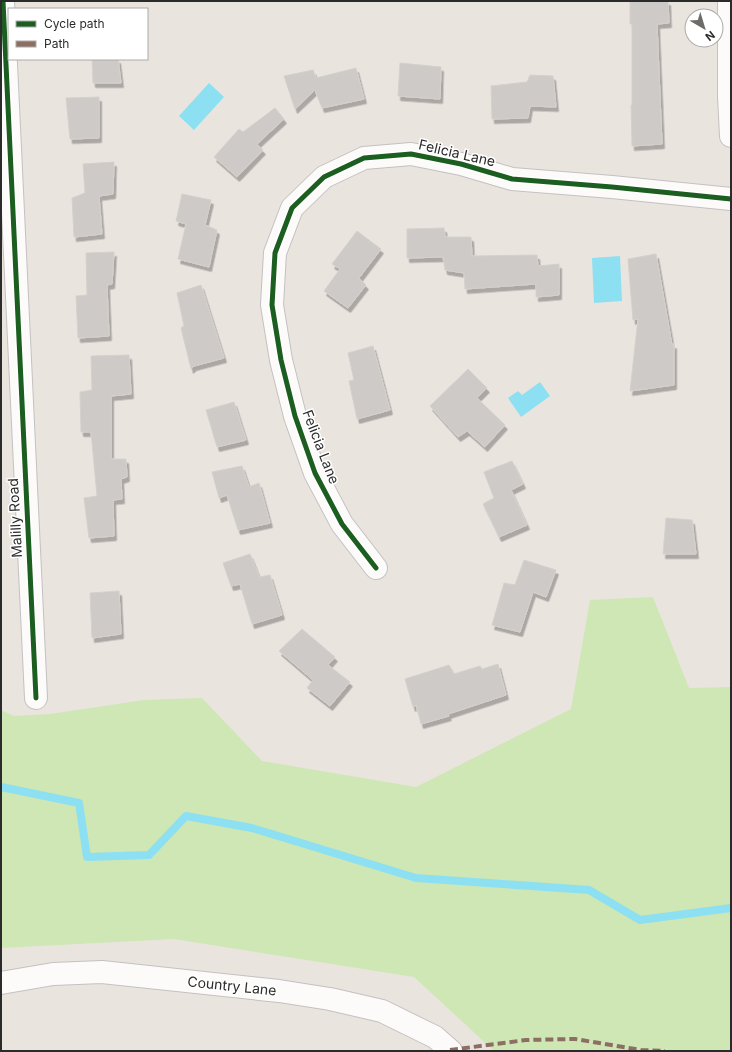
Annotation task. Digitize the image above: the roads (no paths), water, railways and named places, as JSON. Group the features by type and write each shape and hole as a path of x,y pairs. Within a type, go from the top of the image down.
{"street":[{"name":"Malilly Road","path":"3,1 36,698"},
{"path":"729,1 731,136"},
{"name":"Felicia Lane","path":"376,568 342,524 315,473 295,416 281,360 272,305 275,253 292,208 324,177 337,170 364,158 410,154 460,164 512,179 731,199"},
{"name":"Country Lane","path":"1,983 53,974 102,972 279,991 330,999 382,1011 435,1037 451,1051"}],"water":[{"path":"209,83 224,97 194,130 179,116"},
{"path":"620,256 622,301 594,303 592,258"},
{"path":"540,382 550,396 521,417 508,398 518,391 522,395"}],"waterway":[{"path":"1,787 79,803 87,857 149,855 186,816 252,828 416,878 589,890 640,920 731,908"}]}
